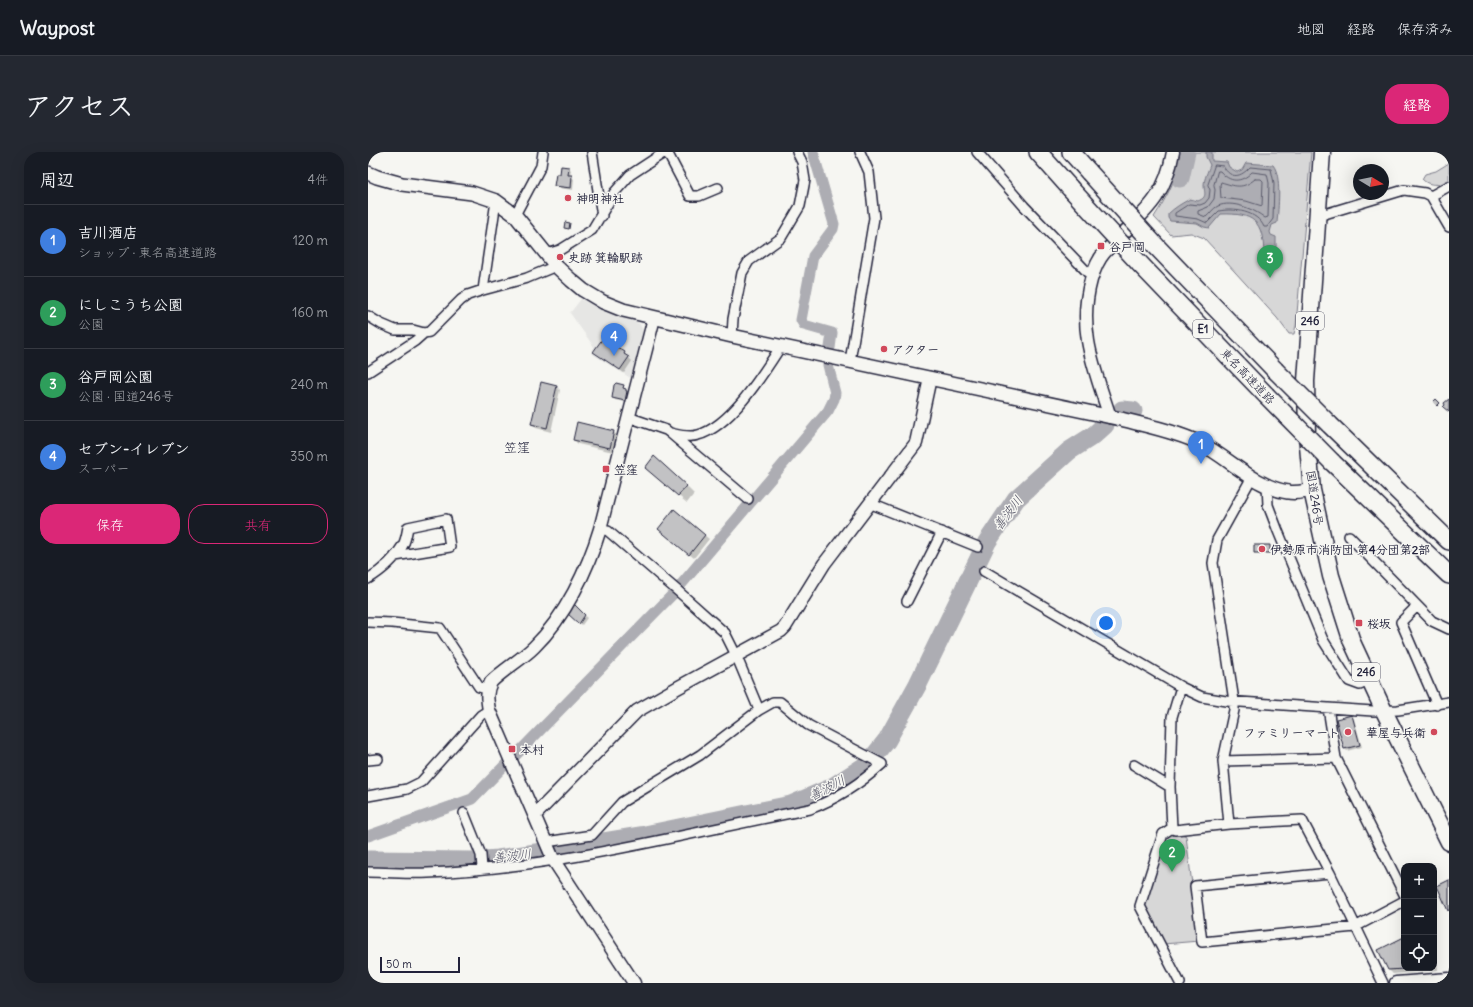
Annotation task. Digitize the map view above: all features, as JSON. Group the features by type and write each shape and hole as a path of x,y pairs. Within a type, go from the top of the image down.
{"highway":[{"name":"東名高速道路","path":"1038,152 1139,262 1266,395 1332,462 1449,576"},
{"name":"東名高速道路","path":"1071,152 1155,245 1275,370 1449,541"},
{"name":"国道246号","path":"1322,152 1306,381 1307,435 1312,490 1331,576 1352,642 1384,711 1448,837"}],"main road":[{"path":"368,173 402,184 472,193 496,201 516,215 556,266 583,290 603,302 623,310 732,336 1110,417 1183,436 1201,444 1266,485 1290,493 1312,490"}],"street":[{"path":"516,215 541,166 542,152"},
{"path":"592,152 602,216"},
{"path":"732,336 733,319 742,273 749,261 781,238 800,206 805,180 802,162 797,152"},
{"path":"850,361 874,218 869,172 860,152"},
{"path":"977,152 1024,206 1092,277"},
{"path":"1110,417 1089,353 1086,307 1088,292 1097,263 1154,201 1165,182 1173,152"},
{"path":"547,254 560,250 592,230 602,216 614,193 630,175 662,153 690,196 699,196 718,188"},
{"path":"1431,196 1449,186"},
{"path":"1318,216 1404,190 1431,196 1449,227"},
{"path":"484,290 496,201"},
{"path":"368,372 415,341 424,333 429,332 468,295 527,278 556,266"},
{"path":"368,316 381,324 396,330 413,330 424,333"},
{"path":"634,983 553,859 489,710 486,699 491,682 534,647 547,632 580,580 593,553 654,318"},
{"path":"628,417 670,433 691,436 709,431 744,400 781,346"},
{"path":"535,815 637,711 781,631 785,627 824,564 916,443 930,378"},
{"path":"670,433 748,499"},
{"path":"1229,824 1223,761 1234,710 1234,701 1214,563 1217,540 1252,477"},
{"path":"1266,485 1268,505 1323,640 1349,681 1360,685 1370,680"},
{"path":"869,503 978,547"},
{"path":"368,579 381,571 395,556 403,545 408,527 446,519 450,547 395,556"},
{"path":"600,529 608,531 680,592 725,633 759,710"},
{"path":"907,601 942,532"},
{"path":"1349,536 1432,621 1449,630"},
{"path":"984,571 1181,687 1202,697 1234,701 1384,711 1437,705 1449,702"},
{"path":"1417,606 1402,622 1437,705"},
{"path":"368,622 440,628 479,687 488,689"},
{"path":"1172,828 1170,787 1172,717 1181,687"},
{"path":"368,872 428,874 482,869 553,859 810,810 839,795 871,774 882,764 808,725 780,702 773,702 759,710 700,755 622,802 592,835 547,844"},
{"path":"1328,708 1336,758 1401,888"},
{"path":"368,796 407,789 421,782 481,715 489,710"},
{"path":"1223,761 1336,758"},
{"path":"368,760 378,759"},
{"path":"1134,765 1170,787"},
{"path":"464,813 481,855 482,869"},
{"path":"1172,828 1175,830 1229,824 1302,820 1330,873 1383,983"},
{"path":"1172,828 1163,834 1140,906 1180,983"},
{"path":"1330,873 1195,886 1202,942 1356,927 1401,903"},
{"path":"1396,983 1449,979"}],"shaded area":[{"path":"1182,152 1311,152 1294,334 1289,334 1277,318 1204,238 1191,233 1171,235 1154,217 1171,186 1178,169"},
{"path":"1449,163 1449,183 1431,184 1422,179 1425,174 1436,171"},
{"path":"581,299 605,312 639,323 645,334 632,379 591,353 594,347 570,313"},
{"path":"1180,833 1186,836 1199,941 1163,944 1143,905 1164,839 1168,834"}],"water":[{"path":"1206,152 1212,152 1212,161 1227,162 1229,167 1237,172 1242,170 1246,163 1273,165 1278,177 1279,201 1277,223 1272,225 1270,232 1271,235 1276,237 1276,257 1264,254 1262,234 1259,227 1254,221 1242,215 1221,214 1209,228 1197,223 1170,221 1168,218 1168,214 1181,204 1190,199 1198,201 1203,198 1205,193 1205,178 1210,165 1206,157"}],"building":[{"path":"561,166 569,167 568,175 572,175 571,188 554,186 556,174 560,174"},
{"path":"565,222 570,223 569,229 564,228"},
{"path":"603,338 625,352 624,354 629,357 620,370 593,352"},
{"path":"541,382 557,386 547,428 531,424"},
{"path":"616,383 624,385 623,388 627,391 625,401 612,398 614,385"},
{"path":"1436,399 1440,403 1437,406 1433,402"},
{"path":"1449,399 1449,412 1443,407 1445,405 1444,403"},
{"path":"577,422 614,431 610,448 573,440"},
{"path":"654,456 687,486 678,496 645,468"},
{"path":"674,509 705,535 689,555 658,529"},
{"name":"伊勢原市消防団 第4分団第2部","path":"1254,545 1270,545 1270,553 1254,553"},
{"path":"574,604 585,615 579,624 568,614"},
{"name":"ファミリーマート","path":"1352,715 1360,745 1344,749 1336,719"},
{"path":"1449,880 1448,911 1437,886"},
{"path":"1401,938 1401,969 1388,970 1378,950"}],"waterway":[{"path":"813,152 834,224 833,229 813,256 801,320 804,325 832,333 830,348"},
{"name":"善波川","path":"1180,178 1186,152"},
{"path":"680,586 828,411 834,399 835,393 828,365"},
{"name":"善波川","path":"1122,410 1133,411"},
{"name":"善波川","path":"368,860 472,861 498,859 645,835 791,805 831,788 868,764 887,740 918,684 987,542 1016,499 1069,451 1094,435 1105,425"},
{"path":"516,755 674,593"},
{"path":"368,836 472,799 506,764"}],"place":[{"name":"神明神社","path":"568,198"},
{"name":"谷戸岡","path":"1101,246"},
{"name":"史跡 箕輪駅跡","path":"560,257"},
{"name":"谷戸岡公園","path":"1270,278"},
{"name":"アクター","path":"884,349"},
{"name":"セブン-イレブン","path":"614,356"},
{"name":"吉川酒店","path":"1201,464"},
{"name":"笠窪","path":"606,469"},
{"name":"伊勢原市消防団 第4分団第2部","path":"1262,549"},
{"name":"桜坂","path":"1359,623"},
{"name":"ファミリーマート","path":"1348,732"},
{"name":"華屋与兵衛","path":"1434,732"},
{"name":"本村","path":"512,749"},
{"name":"にしこうち公園","path":"1172,872"}],"district":[{"name":"笠窪","path":"517,447"}]}
